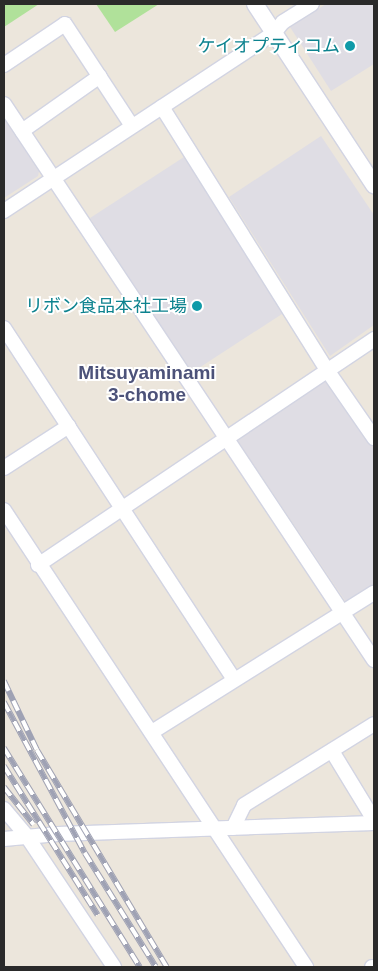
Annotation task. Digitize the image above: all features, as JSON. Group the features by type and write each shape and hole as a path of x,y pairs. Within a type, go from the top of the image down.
{"street":[{"path":"255,4 374,185"},
{"path":"4,211 274,33 283,22 312,4"},
{"path":"4,65 65,24 132,126"},
{"path":"22,131 100,76"},
{"path":"4,104 345,611 374,660"},
{"path":"162,107 327,370 374,438"},
{"path":"4,328 234,680"},
{"path":"38,565 227,436 374,339"},
{"path":"4,468 69,426"},
{"path":"4,510 38,565 215,828 303,966"},
{"path":"152,732 374,593"},
{"path":"233,828 244,805 374,724"},
{"path":"4,839 374,822 332,750"},
{"path":"4,809 28,838 114,967"}],"shaded area":[{"path":"326,4 374,4 374,64 331,91 290,27"},
{"path":"4,110 40,167 38,176 4,198"},
{"path":"321,136 374,215 374,325 330,356 229,197"},
{"path":"184,157 285,312 191,373 90,218"},
{"path":"326,378 374,449 374,585 346,602 236,438"}],"green space":[{"path":"4,4 39,4 4,27"},
{"path":"96,4 159,4 115,32"}],"railway":[{"path":"4,681 37,750 167,967"},
{"path":"4,702 85,853 156,967"},
{"path":"4,748 140,967"},
{"path":"4,766 98,915"},
{"path":"4,787 34,825"}],"place":[{"name":"ケイオプティコム","path":"350,46"},
{"name":"リボン食品本社工場","path":"197,306"}],"district":[{"name":"Mitsuyaminami 3-chome","path":"147,384"}]}
